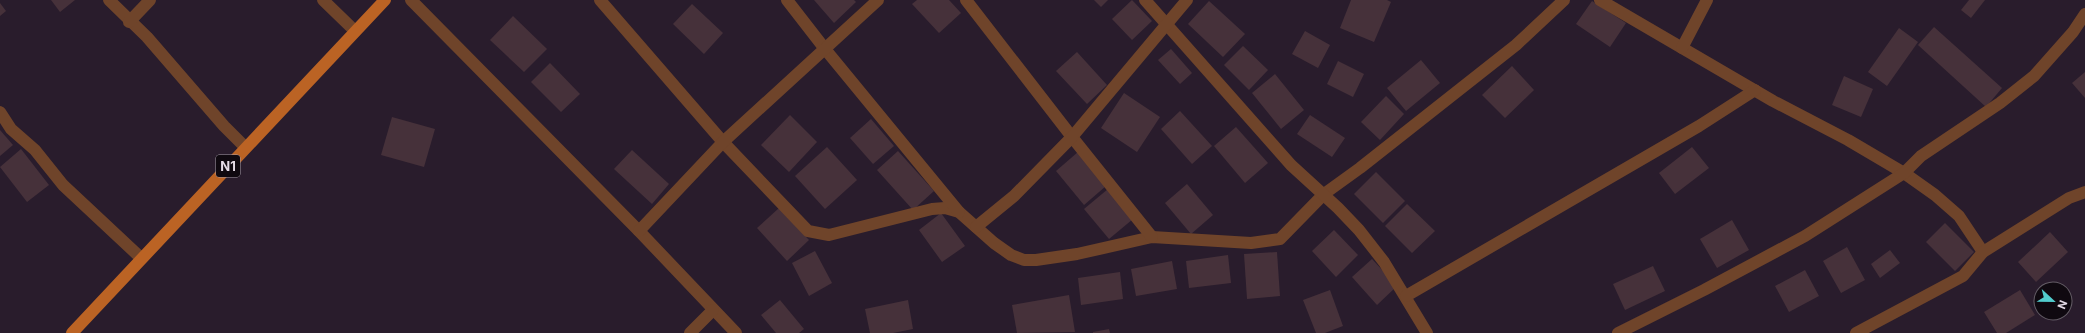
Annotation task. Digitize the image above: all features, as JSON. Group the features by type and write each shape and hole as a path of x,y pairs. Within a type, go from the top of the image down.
{"main road":[{"name":"N1","path":"78,331 141,258 385,0"}],"street":[{"path":"109,0 129,22 147,37 224,126 245,147"},
{"path":"129,22 150,0"},
{"path":"324,0 355,31"},
{"path":"410,0 639,231 712,310 736,333"},
{"path":"600,0 723,142 808,231 820,234 836,233 932,209 945,208 959,212"},
{"path":"786,0 959,212 1011,255 1024,260 1036,260 1077,254 1152,237 1251,243 1269,242 1280,239 1324,194 1360,168 1516,45 1564,0"},
{"path":"639,231 723,142 878,0"},
{"path":"966,0 1152,237"},
{"path":"1145,0 1291,165 1324,194 1359,230 1384,262 1406,296 1427,333"},
{"path":"976,227 1014,196 1072,137 1187,0"},
{"path":"1600,0 1755,90 1848,140 1904,173 1935,195 1959,216 1983,252"},
{"path":"1682,48 1707,0"},
{"path":"1618,333 1704,290 1806,236 1904,173 1921,156 2000,103 2034,76 2063,44 2085,14"},
{"path":"1406,296 1699,126 1755,90"},
{"path":"0,112 11,128 35,150 63,185 141,258"},
{"path":"1856,333 1963,276 1983,252 2069,198 2085,192"},
{"path":"690,333 712,310"}],"building":[{"path":"51,0 75,0 60,12"},
{"path":"814,0 854,0 856,2 834,23"},
{"path":"917,0 949,0 961,13 939,33 912,4"},
{"path":"1094,0 1108,0 1101,7"},
{"path":"1132,0 1152,21 1132,40 1112,19"},
{"path":"1351,0 1387,0 1391,2 1374,42 1340,28"},
{"path":"1969,0 1985,0 1971,18 1961,10"},
{"path":"1209,1 1245,34 1223,57 1188,24"},
{"path":"1592,1 1626,23 1610,47 1576,24"},
{"path":"0,3 6,11 0,16"},
{"path":"692,4 723,33 704,54 673,24"},
{"path":"513,16 547,49 524,72 490,40"},
{"path":"1934,27 2002,88 1986,107 1918,45"},
{"path":"1899,28 1918,42 1887,86 1868,72"},
{"path":"1305,31 1330,45 1318,68 1292,54"},
{"path":"1243,46 1268,70 1249,90 1224,65"},
{"path":"1171,49 1192,73 1180,84 1158,60"},
{"path":"1077,52 1107,85 1087,104 1056,71"},
{"path":"1421,60 1440,83 1406,111 1387,88"},
{"path":"1338,61 1364,74 1353,97 1327,84"},
{"path":"550,63 580,94 561,112 531,82"},
{"path":"1512,66 1534,90 1505,118 1482,95"},
{"path":"2085,72 2085,98 2072,83"},
{"path":"1275,74 1304,110 1281,129 1252,93"},
{"path":"1844,76 1873,89 1861,117 1832,105"},
{"path":"1124,93 1160,117 1137,152 1101,128"},
{"path":"1386,96 1404,114 1380,140 1361,122"},
{"path":"1180,111 1212,146 1192,164 1161,129"},
{"path":"790,115 817,142 789,172 761,145"},
{"path":"1310,115 1345,138 1332,157 1297,134"},
{"path":"392,117 435,129 424,167 381,155"},
{"path":"871,119 894,146 873,164 850,138"},
{"path":"1236,127 1268,163 1245,183 1214,146"},
{"path":"0,130 13,145 0,156"},
{"path":"827,147 857,180 825,209 795,176"},
{"path":"1692,147 1709,168 1675,194 1659,173"},
{"path":"21,149 49,185 27,202 0,167"},
{"path":"632,150 669,184 652,204 614,169"},
{"path":"898,151 934,191 913,210 877,170"},
{"path":"1078,152 1106,186 1084,205 1056,171"},
{"path":"1376,172 1405,201 1383,223 1354,194"},
{"path":"1187,184 1213,215 1191,234 1165,203"},
{"path":"1108,189 1133,219 1109,239 1084,209"},
{"path":"1407,204 1435,231 1412,253 1385,226"},
{"path":"779,208 809,240 787,261 757,228"},
{"path":"941,213 965,246 942,262 919,230"},
{"path":"1732,220 1749,250 1717,268 1700,239"},
{"path":"1945,223 1974,252 1955,271 1926,242"},
{"path":"1334,230 1358,255 1336,277 1312,251"},
{"path":"2050,232 2068,252 2037,281 2035,281 2018,262"},
{"path":"1847,247 1865,280 1841,293 1823,261"},
{"path":"1890,250 1900,263 1880,278 1871,264"},
{"path":"815,251 832,283 809,296 792,263"},
{"path":"1277,252 1280,296 1247,299 1244,254"},
{"path":"1228,255 1231,283 1189,288 1186,261"},
{"path":"1372,259 1397,286 1377,305 1352,277"},
{"path":"1172,261 1177,289 1136,296 1131,269"},
{"path":"1653,266 1665,291 1625,310 1613,284"},
{"path":"1805,270 1819,296 1789,312 1775,286"},
{"path":"1120,272 1123,299 1081,305 1078,278"},
{"path":"1330,290 1343,326 1325,333 1316,333 1303,300"},
{"path":"2020,290 2033,312 2033,316 2006,333 1997,333 1984,312"},
{"path":"1069,295 1075,332 1017,333 1012,305"},
{"path":"780,300 804,329 799,333 776,333 761,315"},
{"path":"908,300 913,329 893,333 870,333 865,309"},
{"path":"1109,329 1110,333 1093,333 1093,332"}]}
